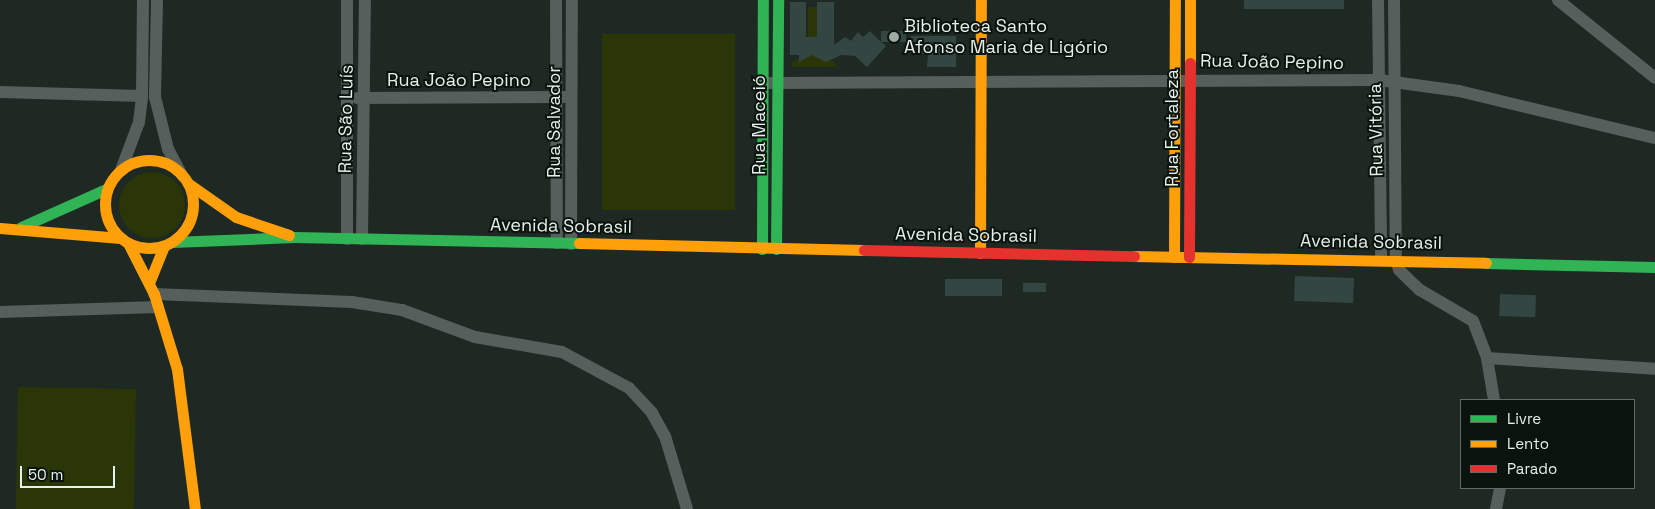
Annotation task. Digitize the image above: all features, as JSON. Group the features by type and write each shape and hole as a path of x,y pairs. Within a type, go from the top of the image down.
{"main road":[{"name":"Rua Maceió","path":"762,0 762,249"},
{"name":"Rua Maceió","path":"776,249 778,0"},
{"path":"968,0 974,79 974,253"},
{"path":"974,79 981,0"},
{"name":"Rua Fortaleza","path":"1174,257 1175,0"},
{"name":"Rua Fortaleza","path":"1189,257 1190,0"},
{"path":"152,289 168,244 192,217 185,180 153,161 121,170 108,188 105,210 152,289 158,307 186,415 195,509"},
{"name":"Avenida Sobrasil","path":"185,180 236,217 294,237"},
{"path":"18,228 108,188"},
{"path":"0,228 18,228 125,241 146,248 168,244"},
{"name":"Avenida Sobrasil","path":"168,244 244,242 294,237 762,249 1396,260 1637,265 1655,267"},
{"name":"Avenida Sobrasil","path":"1637,265 1655,261"}],"street":[{"path":"121,170 139,122 142,96 143,0"},
{"path":"157,0 155,97 168,149 185,180"},
{"name":"Rua São Luís","path":"347,0 347,239"},
{"name":"Rua São Luís","path":"362,239 365,0"},
{"name":"Rua Salvador","path":"556,0 557,243"},
{"name":"Rua Salvador","path":"571,244 572,0"},
{"name":"Rua Vitória","path":"1378,0 1381,260"},
{"name":"Rua Vitória","path":"1394,0 1393,81 1396,260"},
{"path":"1558,0 1655,78"},
{"path":"143,24 156,24"},
{"name":"Rua João Pepino","path":"762,83 1175,78 1379,80 1459,91 1655,138"},
{"path":"0,92 142,96"},
{"name":"Rua João Pepino","path":"347,98 572,97"},
{"path":"1174,125 1190,126"},
{"path":"1380,182 1395,182"},
{"path":"1174,190 1190,190"},
{"path":"1396,260 1399,270 1420,290 1473,321 1487,358 1494,399"},
{"path":"152,289 352,302 402,310 475,337 562,352 629,388 652,413 665,436 687,509"},
{"path":"0,312 158,307"},
{"path":"1487,358 1655,369"},
{"path":"1496,509 1500,489"}],"green space":[{"path":"808,7 817,7 817,37 808,37"},
{"path":"602,34 735,34 735,210 602,210"},
{"path":"812,55 834,62 838,67 792,67 792,62"},
{"path":"146,172 158,172 170,177 180,187 185,199 183,218 170,233 158,238 146,238 134,233 124,223 119,211 119,199 124,187 134,177"},
{"path":"18,387 136,389 134,509 16,509"}],"building":[{"path":"1244,0 1344,0 1344,9 1244,9"},
{"path":"790,2 806,2 806,37 817,37 817,2 834,2 834,45 845,37 851,41 858,32 863,37 870,31 886,46 867,67 855,56 841,55 826,62 812,55 799,62 799,55 790,55"},
{"name":"Biblioteca Santo Afonso Maria de Ligório","path":"881,31 906,31 906,42 881,42"},
{"path":"911,36 956,36 956,67 927,67 928,54 911,54"},
{"path":"1295,276 1354,278 1353,303 1294,301"},
{"path":"945,279 1002,279 1002,296 945,296"},
{"path":"1023,283 1046,283 1046,292 1023,292"},
{"path":"1500,294 1536,295 1535,317 1499,316"}],"traffic: fast":[{"path":"762,249 763,0"},
{"path":"776,249 778,0"},
{"path":"21,227 108,188"},
{"path":"172,242 294,237 579,243"},
{"path":"1486,263 1655,267"}],"traffic: slow":[{"path":"980,253 981,0"},
{"path":"1174,257 1175,0"},
{"path":"1190,0 1190,63"},
{"path":"149,160 166,163 180,173 190,187 193,204 190,221 180,235 166,245 149,248 132,245 118,235 108,221 105,204 108,187 118,173 132,163 149,160"},
{"path":"189,184 236,217 289,235"},
{"path":"0,228 121,238"},
{"path":"128,243 154,294 177,369 195,509"},
{"path":"579,243 864,250"},
{"path":"149,283 164,246"},
{"path":"1134,256 1486,263"}],"traffic: jam":[{"path":"1189,257 1190,63"},
{"path":"864,250 1134,256"}],"place":[{"name":"Biblioteca Santo Afonso Maria de Ligório","path":"894,37"}]}
